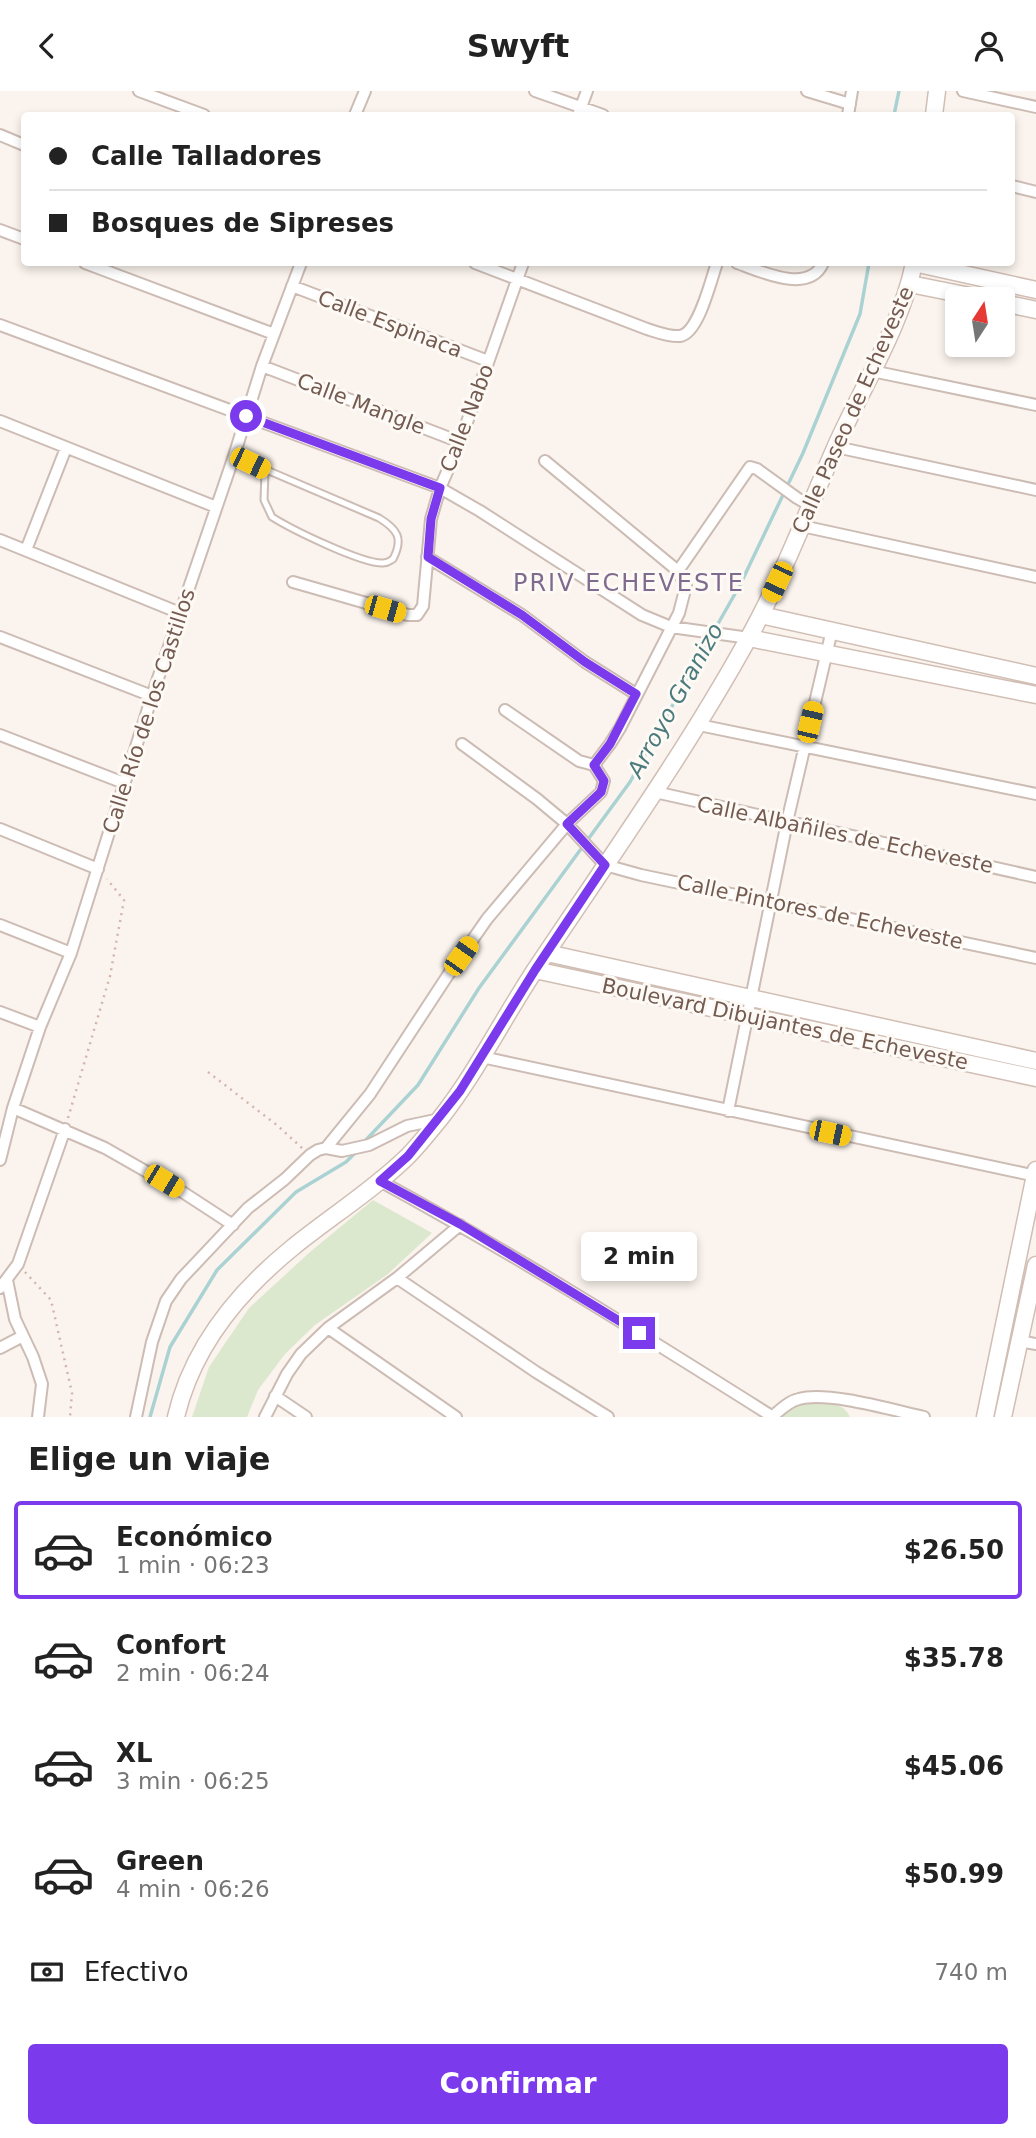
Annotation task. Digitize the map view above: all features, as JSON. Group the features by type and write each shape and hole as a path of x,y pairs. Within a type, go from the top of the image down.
{"street":[{"path":"139,91 196,112"},
{"path":"535,91 580,112 587,91"},
{"path":"807,91 849,110 852,91"},
{"path":"934,112 937,91"},
{"path":"963,91 1036,107"},
{"path":"356,112 361,92"},
{"path":"0,135 21,144"},
{"path":"1015,187 1036,192"},
{"path":"0,230 21,238"},
{"path":"93,266 274,334"},
{"name":"Calle Río de los Castillos","path":"0,1160 1,1144 40,1027 71,953 124,783 262,366 300,266"},
{"path":"482,266 647,329 679,336 688,333 697,319 716,266"},
{"name":"Calle Nabo","path":"293,582 408,615 417,615 423,606 431,519 440,488 460,442 522,266"},
{"path":"747,266 785,278 800,279 813,276 821,266"},
{"name":"Calle Paseo de Echeveste","path":"176,1417 191,1371 211,1333 229,1309 291,1248 380,1181 408,1156 440,1119 535,970 699,725 761,615 910,284 913,266"},
{"path":"928,266 1036,290"},
{"path":"910,284 945,291"},
{"name":"Calle Espinaca","path":"292,286 488,361"},
{"path":"1015,306 1036,310"},
{"path":"0,325 440,488 642,615 675,628 749,638 1036,695"},
{"name":"Calle Mangle","path":"262,366 460,442"},
{"path":"872,371 1036,405"},
{"path":"0,421 216,507"},
{"path":"836,447 1036,490"},
{"path":"26,550 66,448"},
{"path":"545,461 678,571 686,586 675,628 610,744 594,765"},
{"path":"678,571 748,468 754,467 811,506"},
{"path":"802,526 1036,577"},
{"path":"0,540 180,613"},
{"path":"428,557 522,615 585,662 636,694"},
{"path":"761,615 1036,676"},
{"path":"728,1111 787,822 832,630"},
{"path":"0,637 152,697"},
{"path":"505,710 579,761 594,765"},
{"path":"699,725 1036,794"},
{"path":"0,735 124,783"},
{"path":"462,744 572,828 605,865"},
{"path":"136,1417 152,1342 166,1301 181,1279 248,1208 310,1155 326,1148 370,1094 487,919 572,828 601,792 604,781 594,765"},
{"name":"Calle Albañiles de Echeveste","path":"654,792 1036,877"},
{"path":"0,829 98,869"},
{"name":"Calle Pintores de Echeveste","path":"605,865 1036,958"},
{"path":"0,925 71,953"},
{"name":"Boulevard Dibujantes de Echeveste","path":"547,953 1036,1061"},
{"name":"Boulevard Dibujantes de Echeveste","path":"535,970 1036,1078"},
{"path":"0,1012 40,1027"},
{"path":"482,1057 1036,1174 985,1417"},
{"path":"13,1108 65,1129 144,1168 233,1225"},
{"path":"326,1148 342,1151 369,1145 407,1126 440,1119"},
{"path":"38,1417 42,1384 15,1319 4,1284 18,1264 65,1129"},
{"path":"380,1181 460,1224 595,1305 773,1417 782,1408 801,1398 831,1398 870,1411 924,1417"},
{"path":"265,1417 301,1354 328,1328 397,1278 460,1224"},
{"path":"1003,1417 1036,1265"},
{"path":"397,1278 608,1417"},
{"path":"328,1328 456,1417"},
{"path":"0,1348 22,1336"},
{"path":"1019,1341 1036,1344"},
{"path":"275,1396 306,1417"}],"lane":[{"path":"234,456 390,524 398,541 393,559 378,563 356,556 272,517 264,500 265,471"}],"path":[{"path":"65,1129 110,977 124,900 98,869"},
{"path":"208,1072 278,1126 310,1155"},
{"path":"18,1264 51,1300 72,1393 70,1417"}],"green space":[{"path":"373,1200 432,1233 388,1274 315,1325 285,1354 258,1390 247,1417 192,1417 209,1367 249,1308 310,1252"},
{"path":"797,1403 835,1404 850,1417 781,1417"}],"waterway":[{"name":"Arroyo Granizo","path":"895,112 899,91"},
{"name":"Arroyo Granizo","path":"715,629 740,585 803,453 860,314 868,266"},
{"name":"Arroyo Granizo","path":"364,1142 418,1085 479,988 630,782 711,636"},
{"name":"Arroyo Granizo","path":"150,1417 170,1347 217,1270 296,1192 346,1162 357,1151"}],"district":[{"name":"PRIV ECHEVESTE","path":"629,583"}],"route":[{"path":"246,416 440,488 431,519 428,557 522,615 585,662 636,694 620,728 594,765 604,781 601,792 567,824 605,865 535,970 460,1091 408,1156 380,1181 460,1224 639,1333"}]}
